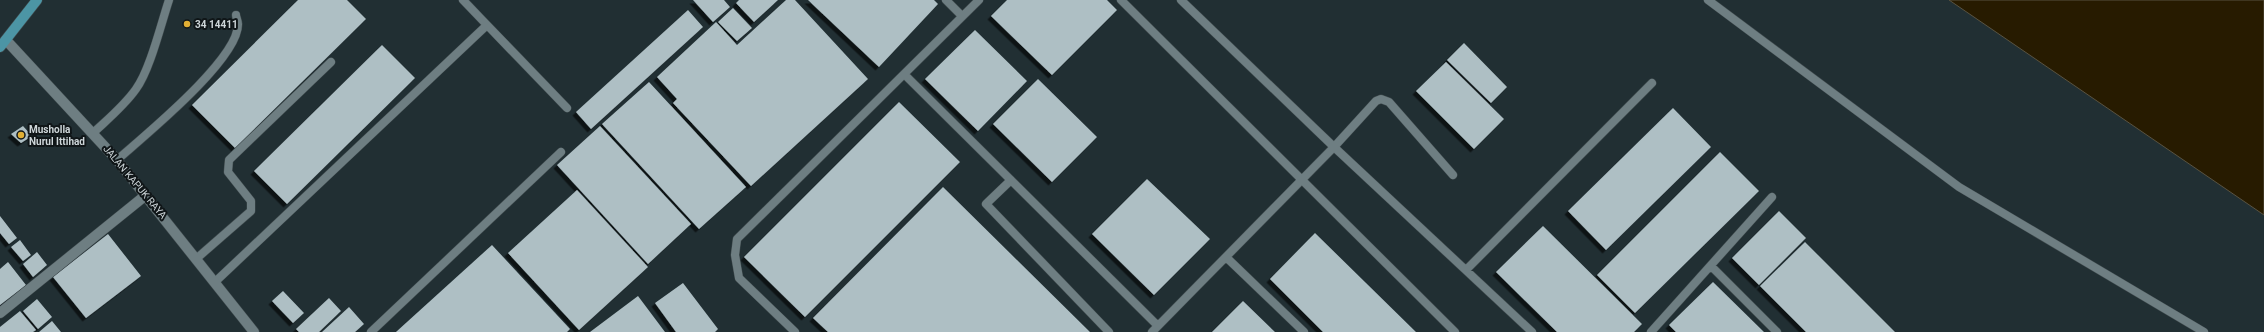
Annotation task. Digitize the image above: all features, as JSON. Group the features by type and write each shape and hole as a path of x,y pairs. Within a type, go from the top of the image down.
{"main road":[{"path":"3,44 37,0"},
{"name":"JALAN KAPUK RAYA","path":"3,44 93,133 117,160 254,332"},
{"path":"0,313 146,195"}],"lane":[{"path":"93,133 118,110 136,88 147,67 169,0"},
{"path":"463,0 567,108"},
{"path":"946,0 962,16"},
{"path":"795,332 739,278 735,255 737,239 979,0"},
{"path":"1121,0 1455,332"},
{"path":"1181,0 1334,147 1532,332"},
{"path":"1708,0 1959,187 2204,332"},
{"path":"117,160 199,86 219,63 236,34 238,24 236,15"},
{"path":"215,282 487,25"},
{"path":"196,259 242,221 251,211 251,201 228,172 229,160 331,62"},
{"path":"904,74 1158,326"},
{"path":"1466,270 1652,83"},
{"path":"1152,332 1334,147 1376,101 1381,99 1388,102 1453,175"},
{"path":"371,332 561,152"},
{"path":"1011,180 986,204 1109,332"},
{"path":"1651,332 1772,197"},
{"path":"1226,257 1304,332"},
{"path":"1711,266 1777,332"}],"shaded area":[{"path":"1949,0 2264,0 2264,215"}],"building":[{"path":"298,0 347,0 366,19 235,148 192,105"},
{"path":"693,0 724,0 730,7 713,22"},
{"path":"739,0 778,0 754,22 736,3"},
{"path":"786,0 795,0 868,79 751,186 673,103 677,99 657,77 716,22 737,45"},
{"path":"808,0 934,0 938,4 879,67"},
{"path":"1007,0 1107,0 1117,10 1052,75 991,16"},
{"path":"733,8 752,28 737,41 718,22"},
{"path":"688,10 703,27 591,129 576,112"},
{"path":"975,30 1027,81 978,131 925,79"},
{"path":"1464,43 1507,87 1491,103 1447,60"},
{"path":"382,45 415,78 287,204 254,171"},
{"path":"1446,62 1504,119 1474,149 1416,91"},
{"path":"1038,79 1097,137 1052,182 993,124"},
{"path":"649,82 746,187 699,229 602,124"},
{"path":"899,102 960,162 805,317 744,257"},
{"path":"1673,108 1711,147 1606,250 1568,211"},
{"name":"Musholla Nurul Ittihad","path":"23,126 32,136 21,143 11,134"},
{"path":"600,126 691,224 648,264 557,165"},
{"path":"1720,152 1759,191 1635,313 1597,275"},
{"path":"1147,179 1210,239 1154,295 1092,234"},
{"path":"943,187 1090,332 828,332 813,318"},
{"path":"577,190 648,267 579,330 508,253"},
{"path":"1779,211 1806,238 1759,285 1732,258"},
{"path":"0,216 17,238 9,244 0,233"},
{"path":"1543,226 1642,324 1634,332 1557,332 1496,272"},
{"path":"1315,233 1416,332 1323,332 1270,279"},
{"path":"108,234 141,276 86,318 53,277"},
{"path":"20,240 31,255 23,261 11,247"},
{"path":"1805,242 1895,332 1806,332 1760,286"},
{"path":"492,245 570,329 567,332 396,332"},
{"path":"37,252 47,265 33,277 23,264"},
{"path":"8,262 26,285 0,305 0,269"},
{"path":"1713,282 1764,332 1676,332 1669,325"},
{"path":"683,283 718,329 715,332 676,332 655,303"},
{"path":"283,291 304,313 293,323 272,301"},
{"path":"638,296 665,332 590,332"},
{"path":"329,298 341,311 319,332 299,332 296,329"},
{"path":"37,299 52,317 38,329 23,311"},
{"path":"1243,301 1275,332 1212,332"},
{"path":"349,307 364,324 355,332 322,332"},
{"path":"20,311 36,330 33,332 0,332 0,327"},
{"path":"52,321 61,332 39,332"}],"place":[{"name":"34 14411","path":"187,24"},
{"name":"Musholla Nurul Ittihad","path":"21,135"}]}
